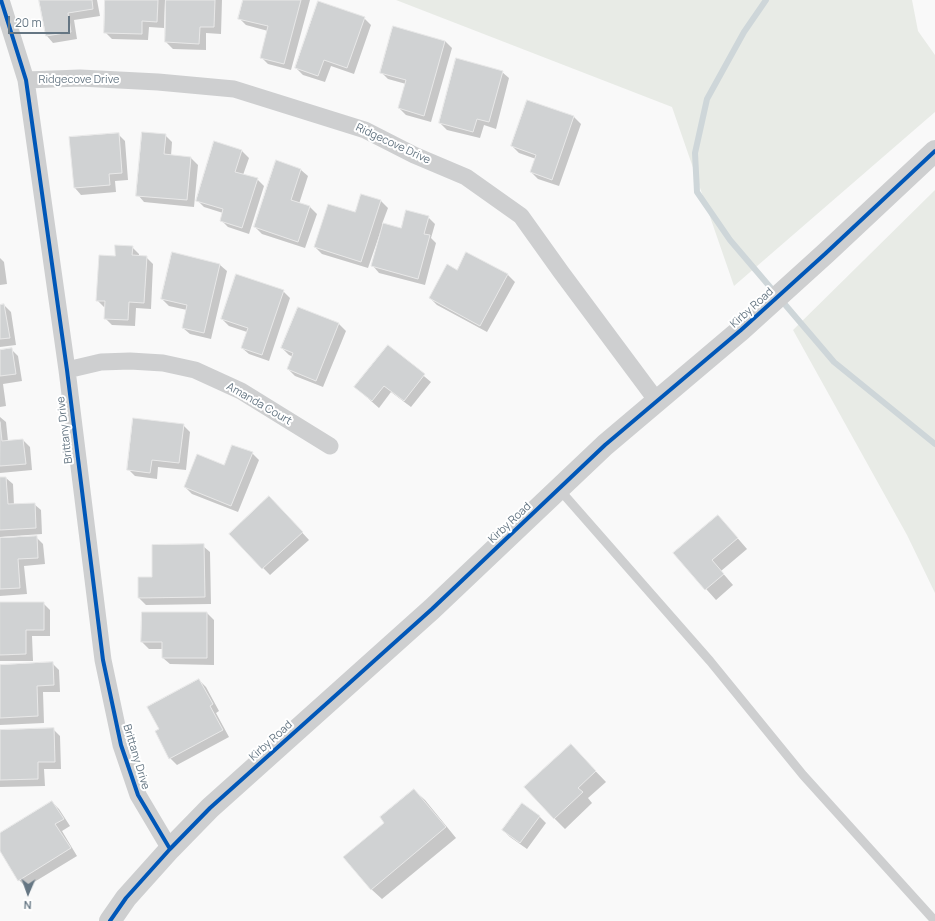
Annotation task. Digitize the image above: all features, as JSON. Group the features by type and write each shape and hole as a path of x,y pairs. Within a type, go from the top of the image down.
{"street":[{"name":"Brittany Drive","path":"1,0 26,80 67,370 103,660 121,745 138,795 170,849"},
{"name":"Ridgecove Drive","path":"26,80 80,78 158,82 234,89 366,130 414,155 466,177 522,216 561,272 658,401"},
{"name":"Kirby Road","path":"110,921 126,898 170,849 210,808 432,609 605,445 741,330 935,151"},
{"name":"Amanda Court","path":"67,370 100,362 130,361 163,363 195,370 241,391 330,446"}],"lane":[{"path":"559,489 710,661 803,775 935,921"}],"shaded area":[{"path":"396,0 912,0 918,31 935,55 935,112 734,286 672,107"},
{"path":"935,190 935,593 907,535 793,330"}],"building":[{"path":"39,0 92,0 93,9 68,13 71,32 46,36"},
{"path":"105,0 158,0 157,22 142,21 142,34 104,33"},
{"path":"166,0 215,0 214,27 200,27 199,44 165,42"},
{"path":"243,0 301,0 284,64 260,58 268,26 238,19"},
{"path":"318,1 365,17 347,68 324,60 318,76 295,68"},
{"path":"393,26 445,41 424,116 398,108 406,80 380,73"},
{"path":"456,58 503,71 489,122 477,119 473,132 439,123"},
{"path":"527,100 574,116 552,180 530,172 536,155 511,146"},
{"path":"142,132 166,134 164,154 191,157 187,200 136,196"},
{"path":"119,133 122,173 109,174 110,185 74,188 69,137"},
{"path":"214,141 242,150 235,172 258,178 242,228 220,221 223,209 196,201"},
{"path":"276,160 301,169 291,200 310,206 298,242 254,227"},
{"path":"361,194 381,200 361,262 314,247 328,204 355,212"},
{"path":"406,210 429,216 424,234 430,235 418,279 371,266 383,223 401,228"},
{"path":"115,245 133,246 132,255 147,256 144,303 129,302 128,320 104,319 105,301 96,301 99,255 115,256"},
{"path":"172,252 220,264 204,333 182,328 187,305 161,299"},
{"path":"466,252 508,274 480,326 429,298 447,264 457,270"},
{"path":"236,274 284,290 262,355 241,348 248,328 221,319"},
{"path":"4,304 10,338 0,339 0,305"},
{"path":"298,307 339,323 316,381 287,369 293,353 281,348"},
{"path":"388,345 425,374 404,401 384,386 372,401 354,387"},
{"path":"12,348 16,374 0,376 0,350"},
{"path":"133,418 184,424 179,463 152,460 150,473 127,470"},
{"path":"0,422 2,441 23,439 26,464 0,466"},
{"path":"232,445 253,452 231,506 184,487 197,454 224,465"},
{"path":"0,477 6,477 8,504 35,503 36,528 0,530"},
{"path":"269,496 303,532 262,569 229,534"},
{"path":"718,515 738,538 712,560 724,574 705,590 673,553"},
{"path":"37,536 38,558 18,559 20,588 0,589 0,538"},
{"path":"204,544 205,597 138,598 138,577 152,577 152,545"},
{"path":"0,602 44,602 44,630 26,630 26,654 0,655"},
{"path":"142,612 207,612 207,658 162,658 162,642 141,642"},
{"path":"53,662 54,685 37,686 38,716 0,718 0,665"},
{"path":"199,679 213,704 210,706 223,730 169,759 155,731 159,729 147,707"},
{"path":"54,728 55,762 38,762 38,779 0,780 0,730"},
{"path":"571,744 596,771 578,788 583,792 554,819 524,787"},
{"path":"414,789 446,827 371,890 343,857 384,823 380,817"},
{"path":"52,801 64,819 55,824 71,848 18,881 0,851 0,833"},
{"path":"522,803 540,816 520,843 502,830"}],"waterway":[{"path":"766,0 744,32 707,99 695,153 697,192 730,240 834,362 935,444"}],"cycle path":[{"path":"1,0 26,80 67,370 103,660 121,745 138,795 170,849"},
{"path":"110,921 126,898 170,849 210,808 432,609 605,445 741,330 935,151"}]}
